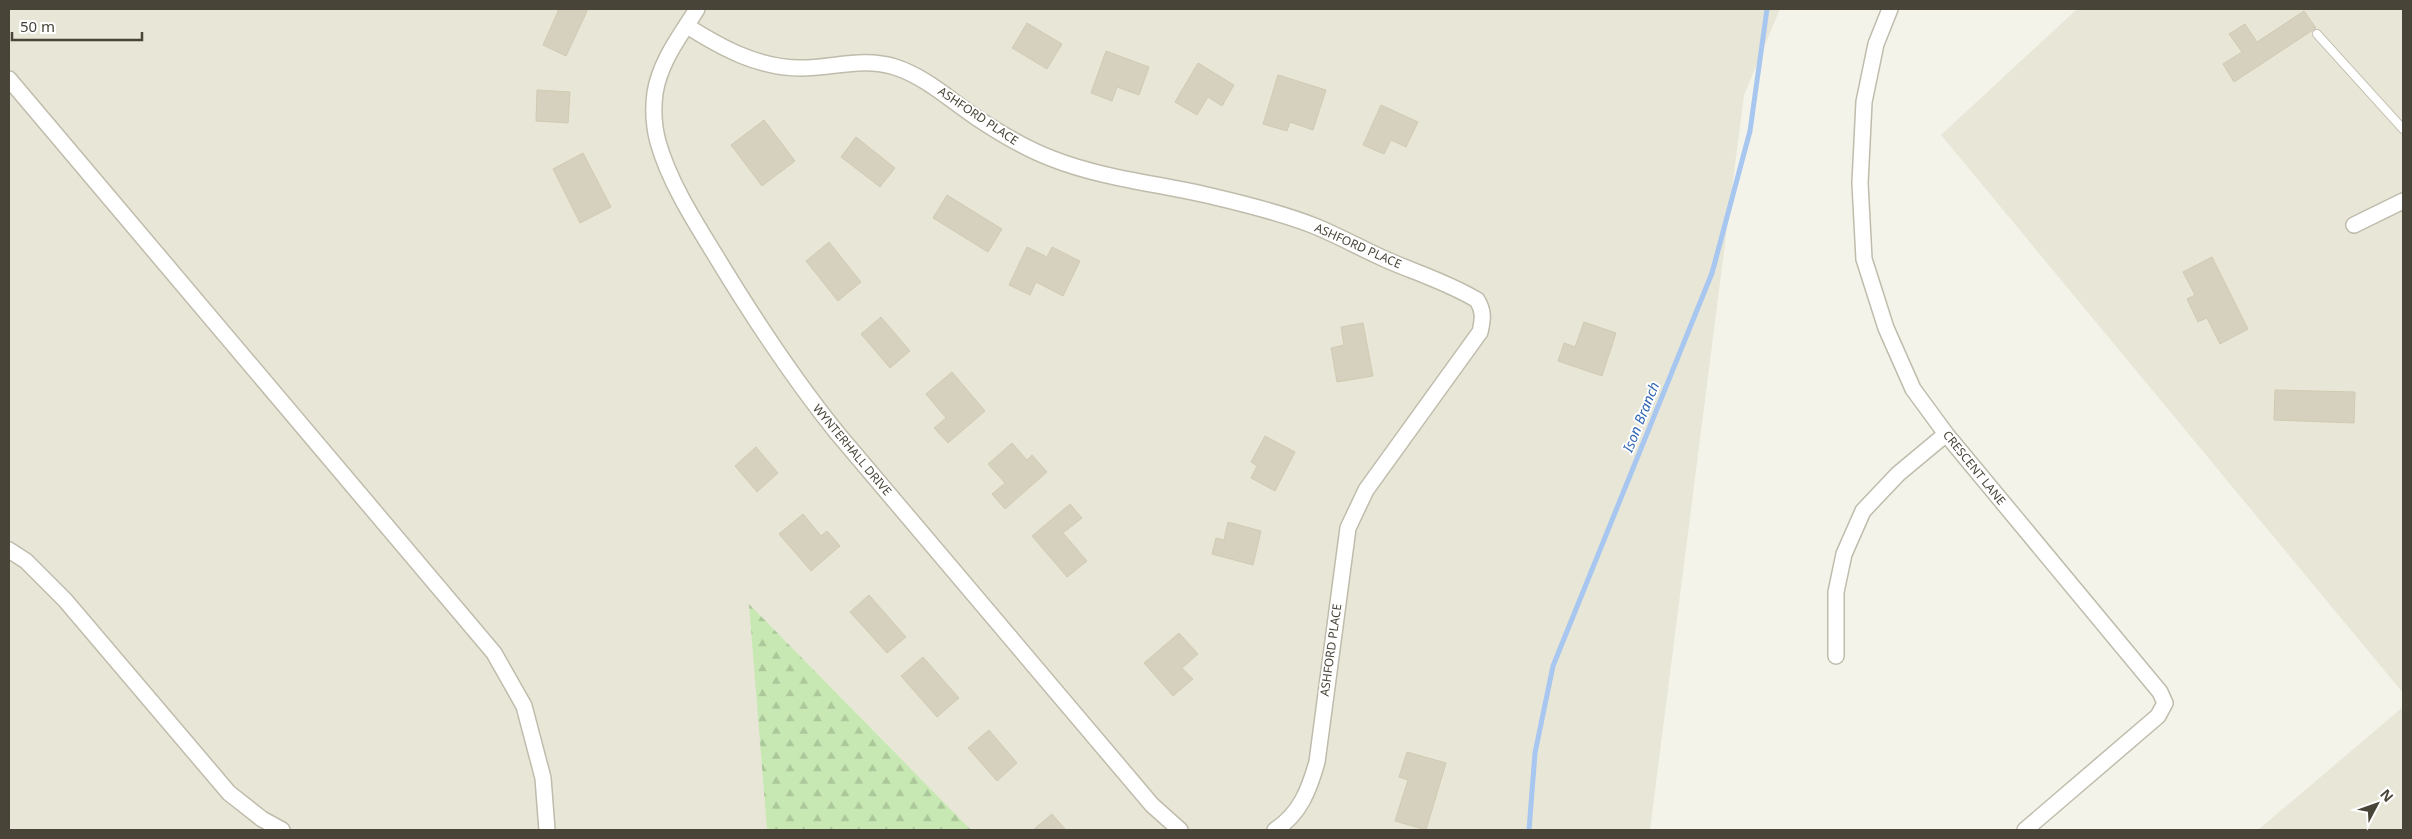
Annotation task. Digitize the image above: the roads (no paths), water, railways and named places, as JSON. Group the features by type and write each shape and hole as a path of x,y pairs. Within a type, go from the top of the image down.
{"street":[{"name":"WYNTERHALL DRIVE","path":"697,9 664,64 656,93 656,129 666,162 704,236 752,316 798,384 1152,805 1180,830"},
{"name":"CRESCENT LANE","path":"1890,9 1876,44 1864,102 1860,183 1864,259 1886,328 1913,389 1946,434 2160,692 2165,703 2158,716 2025,830"},
{"name":"ASHFORD PLACE","path":"687,26 716,44 757,62 802,68 878,62 894,67 914,74 931,84 978,119 1054,160 1266,210 1316,227 1477,300 1482,309 1483,319 1480,332 1366,490 1348,528 1318,762 1307,795 1296,812 1275,830"},
{"path":"9,79 494,653 524,706 543,778 547,830"},
{"path":"2354,225 2403,201"},
{"path":"1836,656 1836,592 1844,554 1863,511 1898,474 1946,434"},
{"path":"9,550 26,561 65,600 230,793 262,819 282,830"}],"lane":[{"path":"2317,34 2403,129"}],"waterway":[{"name":"Ison Branch","path":"1529,830 1535,753 1553,666 1712,273 1750,131 1767,9"}]}
